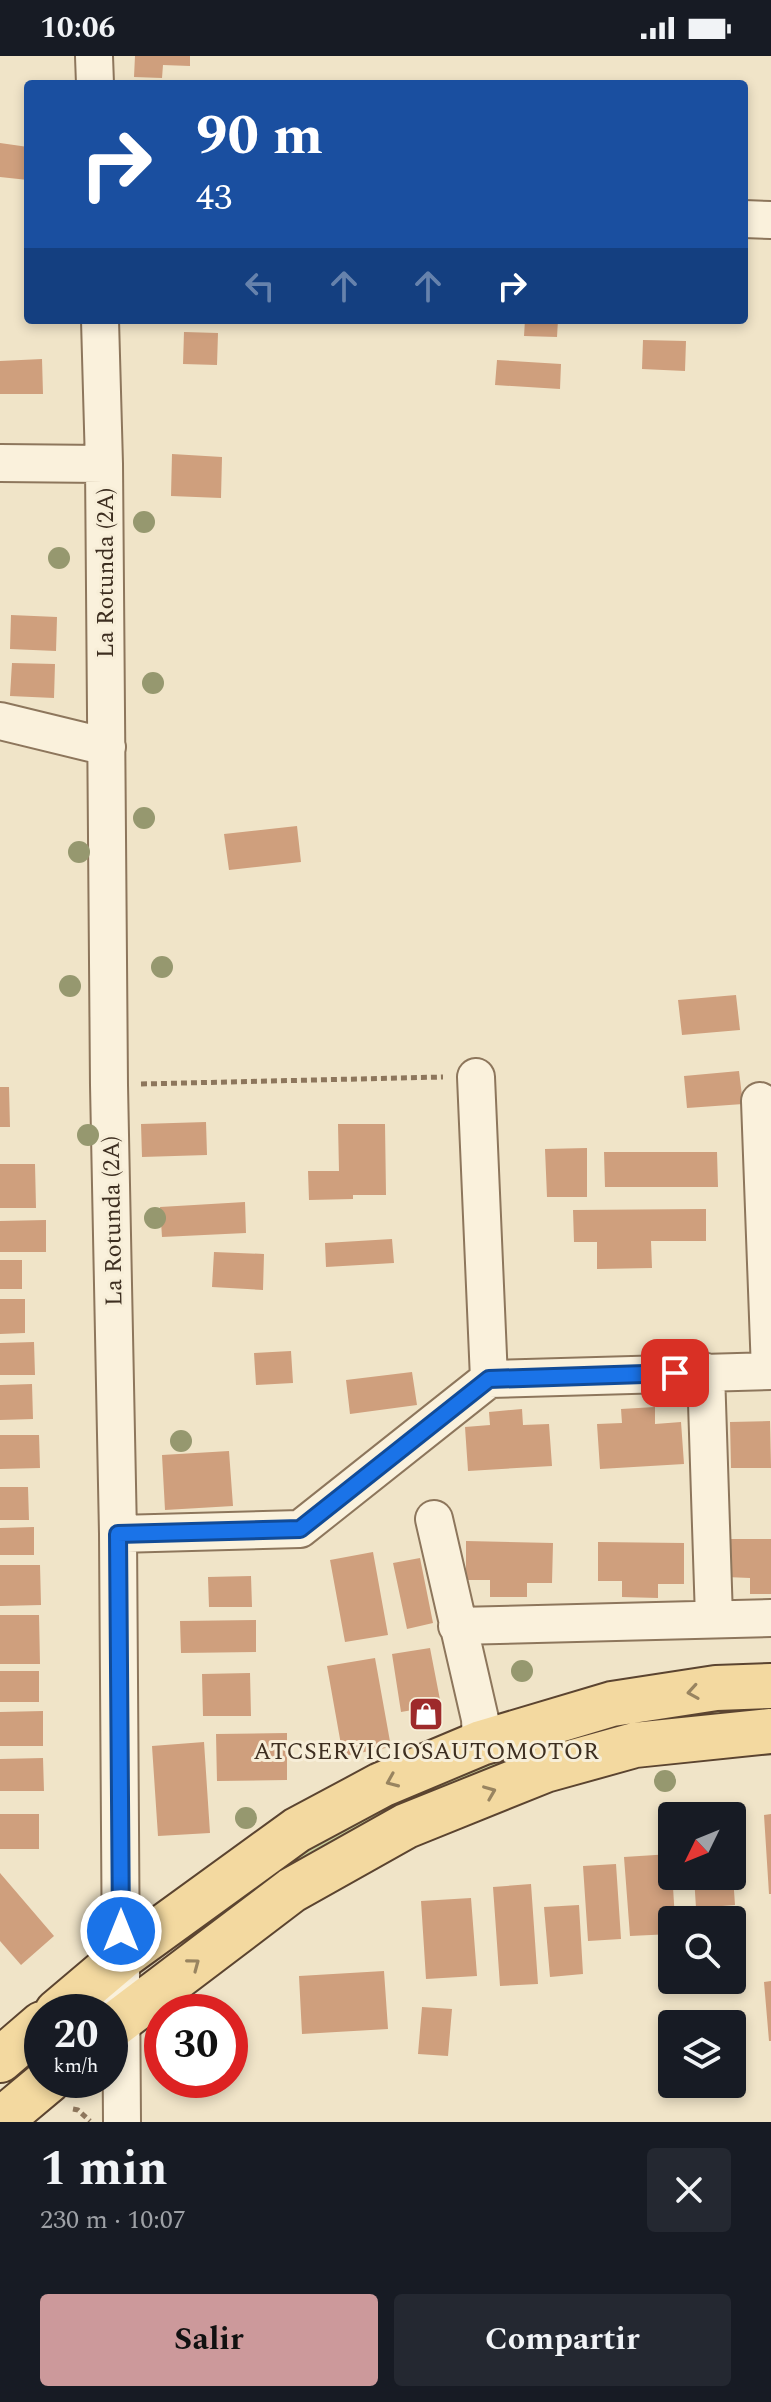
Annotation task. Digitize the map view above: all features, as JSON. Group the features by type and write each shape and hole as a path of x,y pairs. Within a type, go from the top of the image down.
{"main road":[{"path":"78,1994 122,1957 297,1830 381,1785 481,1743 612,1704 716,1688 771,1686"},
{"path":"128,2015 292,1890 406,1826 545,1770 635,1745 771,1731"},
{"path":"0,2060 24,2039"},
{"path":"0,2121 27,2098"}],"street":[{"path":"94,56 95,80"},
{"path":"748,219 771,220"},
{"name":"La Rotunda (2A)","path":"100,324 118,1534 122,1957 119,1994"},
{"path":"0,463 104,464"},
{"path":"0,721 107,747"},
{"path":"476,1077 489,1379"},
{"path":"118,1534 300,1529 489,1379 771,1371 760,1101"},
{"path":"706,1372 714,1618"},
{"path":"434,1519 480,1719 481,1743"},
{"path":"457,1626 771,1618"},
{"name":"La Rotunda (2A)","path":"121,2098 122,2122"}],"path":[{"path":"109,1085 476,1077"}],"green space":[{"path":"771,1707 771,1714 729,1716 199,1935 193,1930 297,1856 351,1826 485,1762 576,1734 651,1718"}],"building":[{"path":"135,56 190,56 190,66 163,65 162,78 134,77"},
{"path":"0,143 24,146 24,180 0,177"},
{"path":"525,324 558,324 557,337 524,336"},
{"path":"184,332 218,333 217,365 183,364"},
{"path":"643,340 686,341 685,371 642,369"},
{"path":"42,359 43,394 0,394 0,361"},
{"path":"497,360 561,364 560,389 495,385"},
{"path":"172,454 222,457 221,498 171,496"},
{"path":"11,615 57,617 56,651 10,649"},
{"path":"12,663 55,664 54,698 10,696"},
{"path":"297,826 301,862 229,870 224,834"},
{"path":"736,995 740,1030 682,1035 678,1000"},
{"path":"739,1071 743,1104 687,1108 684,1076"},
{"path":"0,1087 9,1087 10,1127 0,1127"},
{"path":"206,1122 207,1155 142,1157 141,1124"},
{"path":"338,1124 385,1124 386,1195 309,1200 308,1171 339,1171"},
{"path":"587,1148 587,1197 547,1197 545,1149"},
{"path":"604,1152 717,1152 718,1187 605,1187"},
{"path":"0,1164 35,1164 36,1208 0,1208"},
{"path":"245,1202 246,1233 162,1237 160,1207"},
{"path":"706,1209 706,1241 651,1241 652,1268 597,1269 597,1242 574,1242 573,1210"},
{"path":"46,1220 46,1252 0,1252 0,1221"},
{"path":"392,1239 394,1263 326,1267 325,1243"},
{"path":"214,1252 264,1254 263,1290 212,1287"},
{"path":"0,1260 22,1260 22,1289 0,1289"},
{"path":"0,1299 25,1299 25,1333 0,1334"},
{"path":"34,1342 35,1375 0,1375 0,1343"},
{"path":"291,1351 293,1383 256,1385 254,1353"},
{"path":"412,1372 417,1405 350,1414 346,1380"},
{"path":"32,1384 33,1419 0,1420 0,1385"},
{"path":"655,1407 655,1424 681,1422 684,1464 600,1469 597,1424 622,1423 621,1409"},
{"path":"522,1409 523,1425 549,1424 552,1466 468,1471 465,1427 490,1425 489,1412"},
{"path":"770,1421 771,1468 731,1468 730,1422"},
{"path":"0,1435 39,1435 40,1468 0,1469"},
{"path":"229,1451 233,1506 165,1510 162,1455"},
{"path":"0,1487 28,1487 29,1520 0,1520"},
{"path":"34,1527 34,1555 0,1555 0,1528"},
{"path":"727,1539 771,1539 771,1594 750,1594 750,1578 726,1577"},
{"path":"466,1541 553,1543 552,1583 527,1583 527,1597 490,1597 490,1580 466,1580"},
{"path":"598,1542 684,1543 684,1584 658,1584 658,1598 622,1597 622,1581 598,1581"},
{"path":"373,1552 388,1635 345,1642 330,1560"},
{"path":"420,1558 433,1623 407,1629 393,1563"},
{"path":"0,1565 40,1565 41,1605 0,1606"},
{"path":"251,1576 252,1607 209,1607 208,1577"},
{"path":"0,1615 39,1615 40,1664 0,1664"},
{"path":"256,1620 256,1652 181,1653 180,1621"},
{"path":"430,1648 441,1705 401,1712 392,1654"},
{"path":"375,1658 391,1747 343,1756 327,1666"},
{"path":"0,1671 39,1671 39,1702 0,1702"},
{"path":"250,1673 251,1716 203,1716 202,1674"},
{"path":"43,1711 43,1746 0,1746 0,1712"},
{"path":"287,1733 287,1780 217,1781 216,1734"},
{"path":"204,1742 210,1833 158,1836 152,1746"},
{"path":"43,1758 44,1791 0,1791 0,1759"},
{"path":"0,1814 39,1814 39,1849 0,1849"},
{"path":"771,1814 771,1894 769,1894 764,1815"},
{"path":"658,1855 658,1890 673,1890 674,1906 658,1906 658,1935 630,1936 624,1857"},
{"path":"616,1864 621,1939 588,1941 583,1866"},
{"path":"0,1873 54,1936 21,1965 0,1941"},
{"path":"531,1884 538,1984 500,1986 493,1887"},
{"path":"695,1890 734,1890 735,1905 696,1906"},
{"path":"471,1898 477,1976 426,1979 421,1901"},
{"path":"579,1905 583,1974 550,1977 544,1907"},
{"path":"384,1971 388,2029 302,2034 299,1976"},
{"path":"771,1981 771,2041 769,2041 764,1982"},
{"path":"422,2007 452,2009 448,2056 418,2054"}],"place":[{"name":"ATCSERVICIOSAUTOMOTOR","path":"426,1714"}],"route":[{"path":"121,1931 118,1534 300,1529 489,1379 675,1373"}]}
